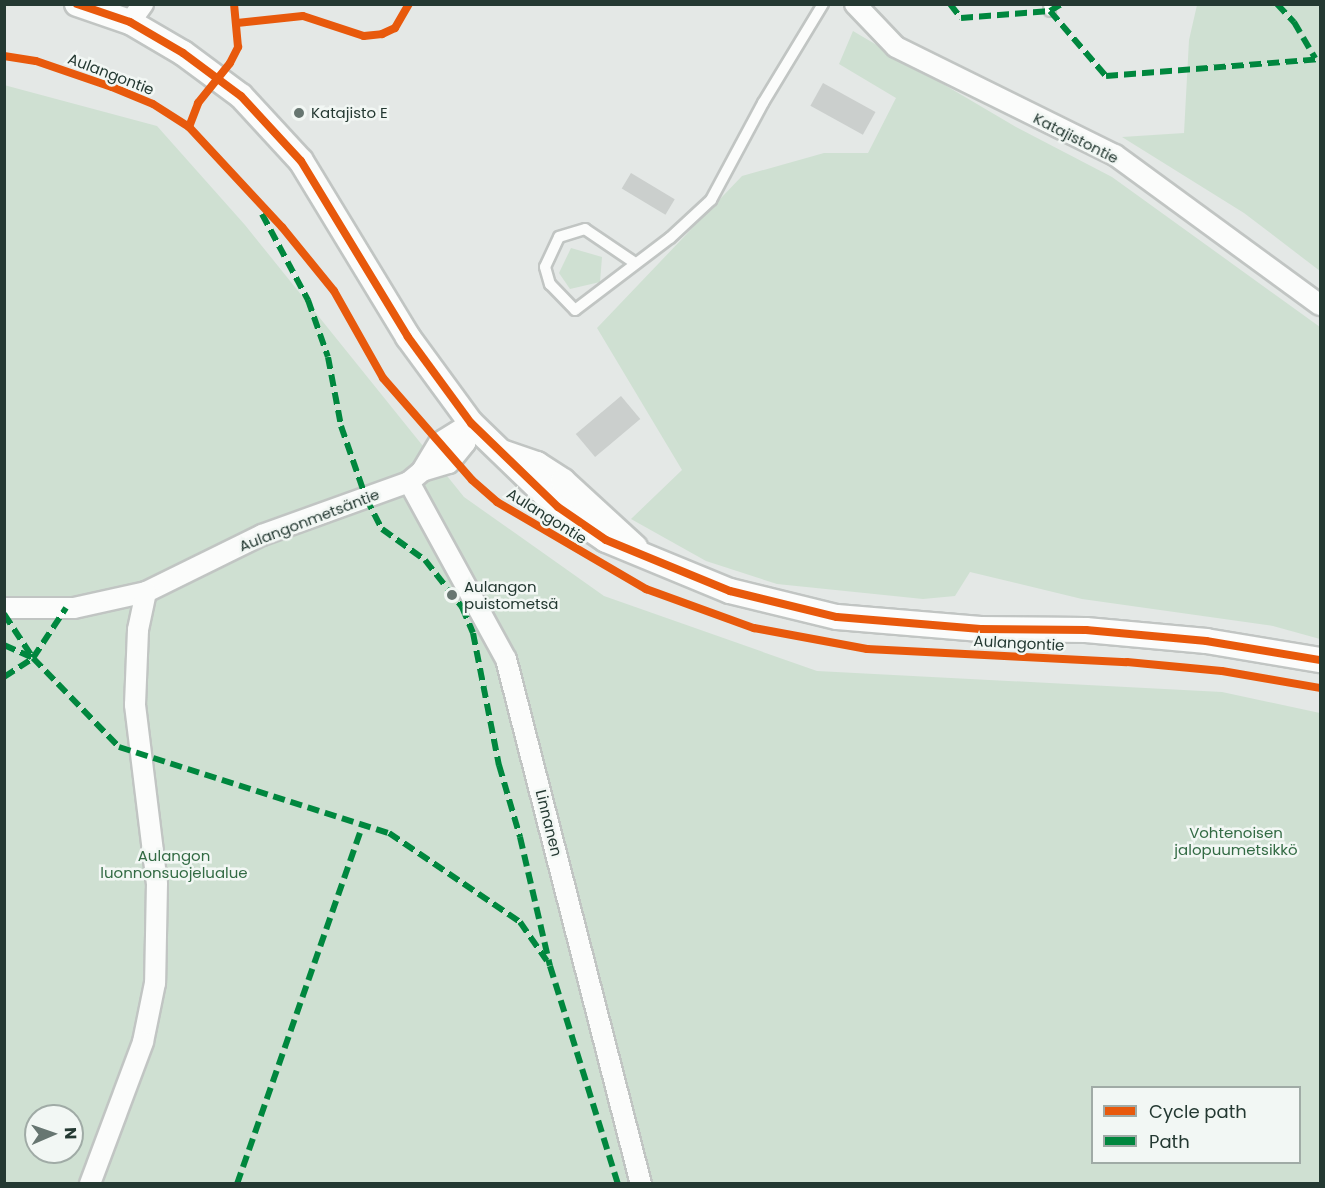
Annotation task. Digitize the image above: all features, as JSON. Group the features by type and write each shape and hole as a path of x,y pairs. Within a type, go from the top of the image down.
{"street":[{"name":"Aulangontie","path":"76,4 137,13 183,53 241,96 301,161 408,337 471,423 499,451 537,464 563,482 645,557 730,591 837,616 980,629 1086,630 1206,641 1320,660"},
{"name":"Katajistontie","path":"855,4 896,47 1115,155 1320,305"},
{"name":"Aulangonmetsäntie","path":"4,608 74,608 146,592 262,535 416,477 453,460 471,423"},
{"name":"Linnanen","path":"416,477 506,659 641,1184"},
{"path":"90,1184 143,1042 155,983 157,883 135,705 138,630 146,592"}],"lane":[{"path":"635,263 585,229 559,237 544,267 550,284 575,310 635,263 711,200 763,103 823,4"}],"green space":[{"path":"1197,5 1320,5 1320,271 1244,213 1122,137 1184,133 1189,40"},
{"path":"853,31 1016,127 1112,177 1320,327 1320,639 1273,626 1082,599 970,572 955,596 923,599 777,584 706,561 631,519 682,470 597,328 742,176 824,153 868,153 896,98 839,64"},
{"path":"4,85 157,126 245,225 464,497 604,596 817,671 1222,692 1320,713 1320,1183 5,1183"},
{"path":"571,248 602,257 600,282 570,289 559,273"}],"building":[{"path":"823,83 875,112 863,135 810,106"},
{"path":"631,173 675,199 665,215 622,188"},
{"path":"621,396 640,419 595,457 576,434"}],"marked path":[{"path":"950,4 961,18 1050,11 1061,4"},
{"path":"1277,4 1294,22 1315,58"},
{"path":"1050,11 1106,76 1320,59"},
{"path":"262,214 308,300 328,357 341,426 366,498 382,529 425,560 462,607 473,633 499,765 520,837 550,966 618,1184"},
{"path":"4,677 33,658 66,608"},
{"path":"4,614 33,658 119,747 389,833 520,922 547,961"},
{"path":"4,645 33,658"},
{"path":"237,1184 363,825"}],"cycle path":[{"path":"77,4 130,22 183,53 241,96 301,161 408,337 471,423 558,507 606,540 730,591 837,617 980,629 1086,630 1206,641 1320,660"},
{"path":"189,127 198,103 230,63 238,47 234,4"},
{"path":"237,23 303,16 364,36 382,34 395,28 409,4"},
{"path":"4,56 36,61 112,87 153,104 189,127 282,227 334,291 383,378 472,480 497,502 646,589 754,628 867,649 1127,662 1222,671 1320,688"}],"place":[{"name":"Katajisto E","path":"299,113"},
{"name":"Aulangon puistometsä","path":"452,595"}],"park label":[{"name":"Vohtenoisen jalopuumetsikkö","path":"1236,840"},
{"name":"Aulangon luonnonsuojelualue","path":"174,864"}]}
